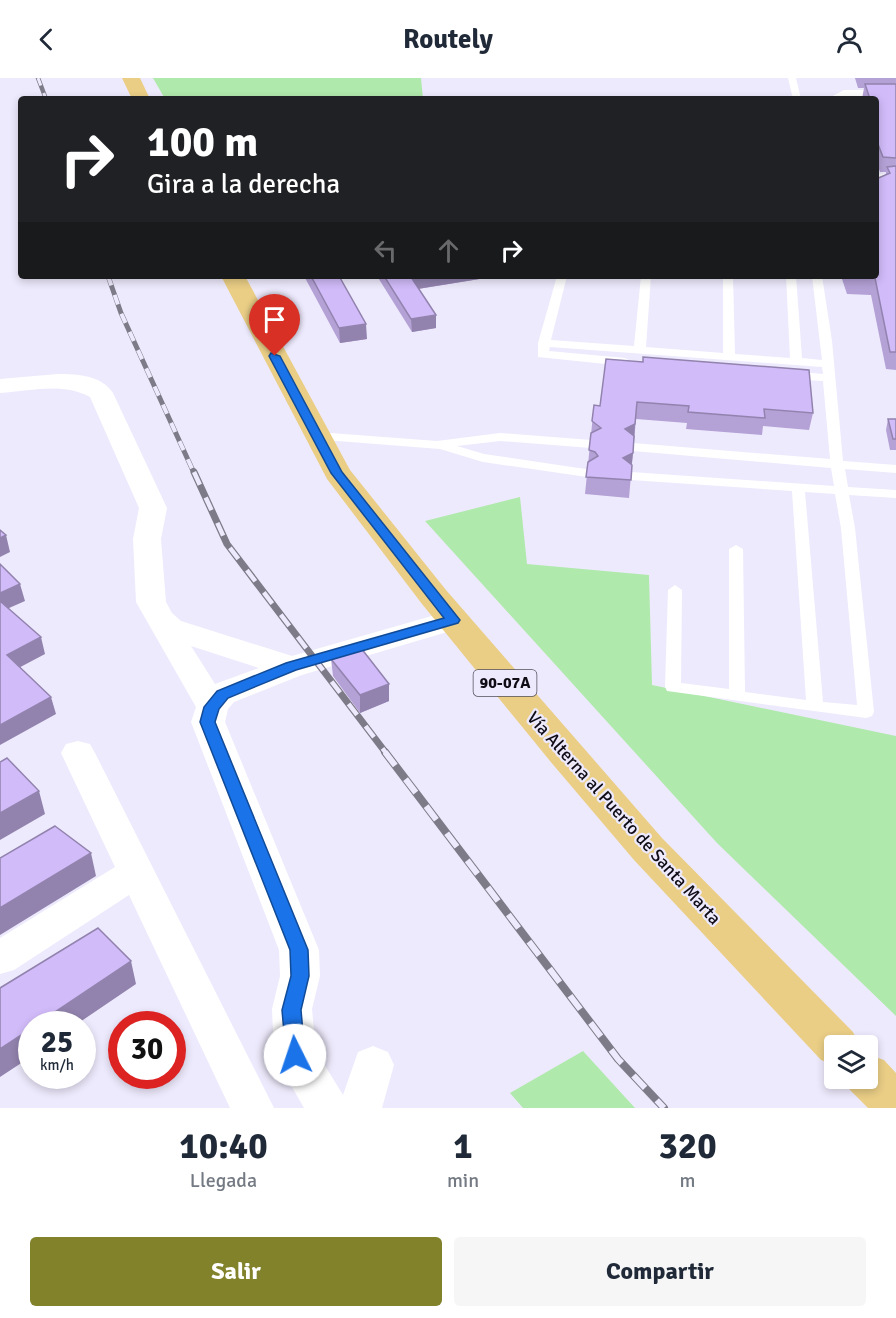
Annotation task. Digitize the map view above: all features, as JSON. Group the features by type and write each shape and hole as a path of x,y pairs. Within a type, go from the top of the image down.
{"main road":[{"path":"131,78 140,96"},
{"name":"Vía Alterna al Puerto de Santa Marta","path":"234,279 337,473 453,620 563,752 648,849 826,1035"},
{"path":"878,1087 896,1105"}],"street":[{"path":"0,386 58,381 81,382 101,393 153,508 147,539 151,602 212,707"},
{"path":"160,620 170,628 291,667"},
{"path":"327,1108 295,1055 292,1010 300,976 299,950 208,722 212,707 222,694 291,667 453,620"},
{"path":"78,753 252,1108"},
{"path":"0,958 136,872"},
{"path":"360,1108 374,1065"}],"lane":[{"path":"792,78 796,96"},
{"path":"838,96 844,93 896,93"},
{"path":"879,177 896,178"},
{"path":"551,279 559,291"},
{"path":"561,279 544,343 542,354 545,356 746,371"},
{"path":"640,350 646,279"},
{"path":"728,279 729,357"},
{"path":"791,279 796,361"},
{"path":"675,590 673,687 866,712 843,490 837,464 817,279"},
{"path":"544,343 828,364"},
{"path":"782,374 829,378"},
{"path":"317,436 437,445 483,458 587,473"},
{"path":"437,445 500,437 591,444"},
{"path":"633,447 896,469"},
{"path":"631,476 896,494"},
{"path":"798,486 814,707"},
{"path":"736,549 737,696"}],"green space":[{"path":"153,78 421,78 423,96 163,96"},
{"path":"520,497 527,564 649,575 652,685 896,736 896,1016 717,843 425,521"},
{"path":"583,1051 635,1108 523,1108 510,1093"}],"building":[{"path":"865,84 896,84 896,158 883,157 879,147 879,96 869,96"},
{"path":"896,166 896,352 890,352 875,279 879,279 879,178 890,173 887,167"},
{"path":"313,279 341,279 366,324 339,328"},
{"path":"386,279 412,279 436,315 411,319"},
{"path":"643,357 809,370 813,413 764,409 765,418 688,412 689,406 637,402 635,424 625,429 634,436 633,453 623,458 632,465 631,480 586,477 588,462 598,456 589,450 591,433 601,428 592,421 594,405 600,406 606,359 643,362"},
{"path":"888,419 896,419 896,439 893,439"},
{"path":"0,530 6,535 0,538"},
{"path":"0,564 20,584 0,593"},
{"path":"0,601 41,637 7,655 51,697 0,725"},
{"path":"361,648 389,684 360,695 331,659"},
{"path":"7,758 39,791 0,813 0,762"},
{"path":"55,826 91,853 0,908 0,858"},
{"path":"98,928 131,961 56,1011 18,1011 18,1037 0,1049 0,988"}],"railway":[{"path":"38,78 45,96"},
{"path":"109,279 121,313 194,473"},
{"path":"194,472 227,544 386,753"},
{"path":"385,752 618,1059 664,1108"}],"route":[{"path":"275,356 337,473 453,620 291,667 222,694 212,707 208,722 299,950 300,976 292,1010 295,1055"}]}
